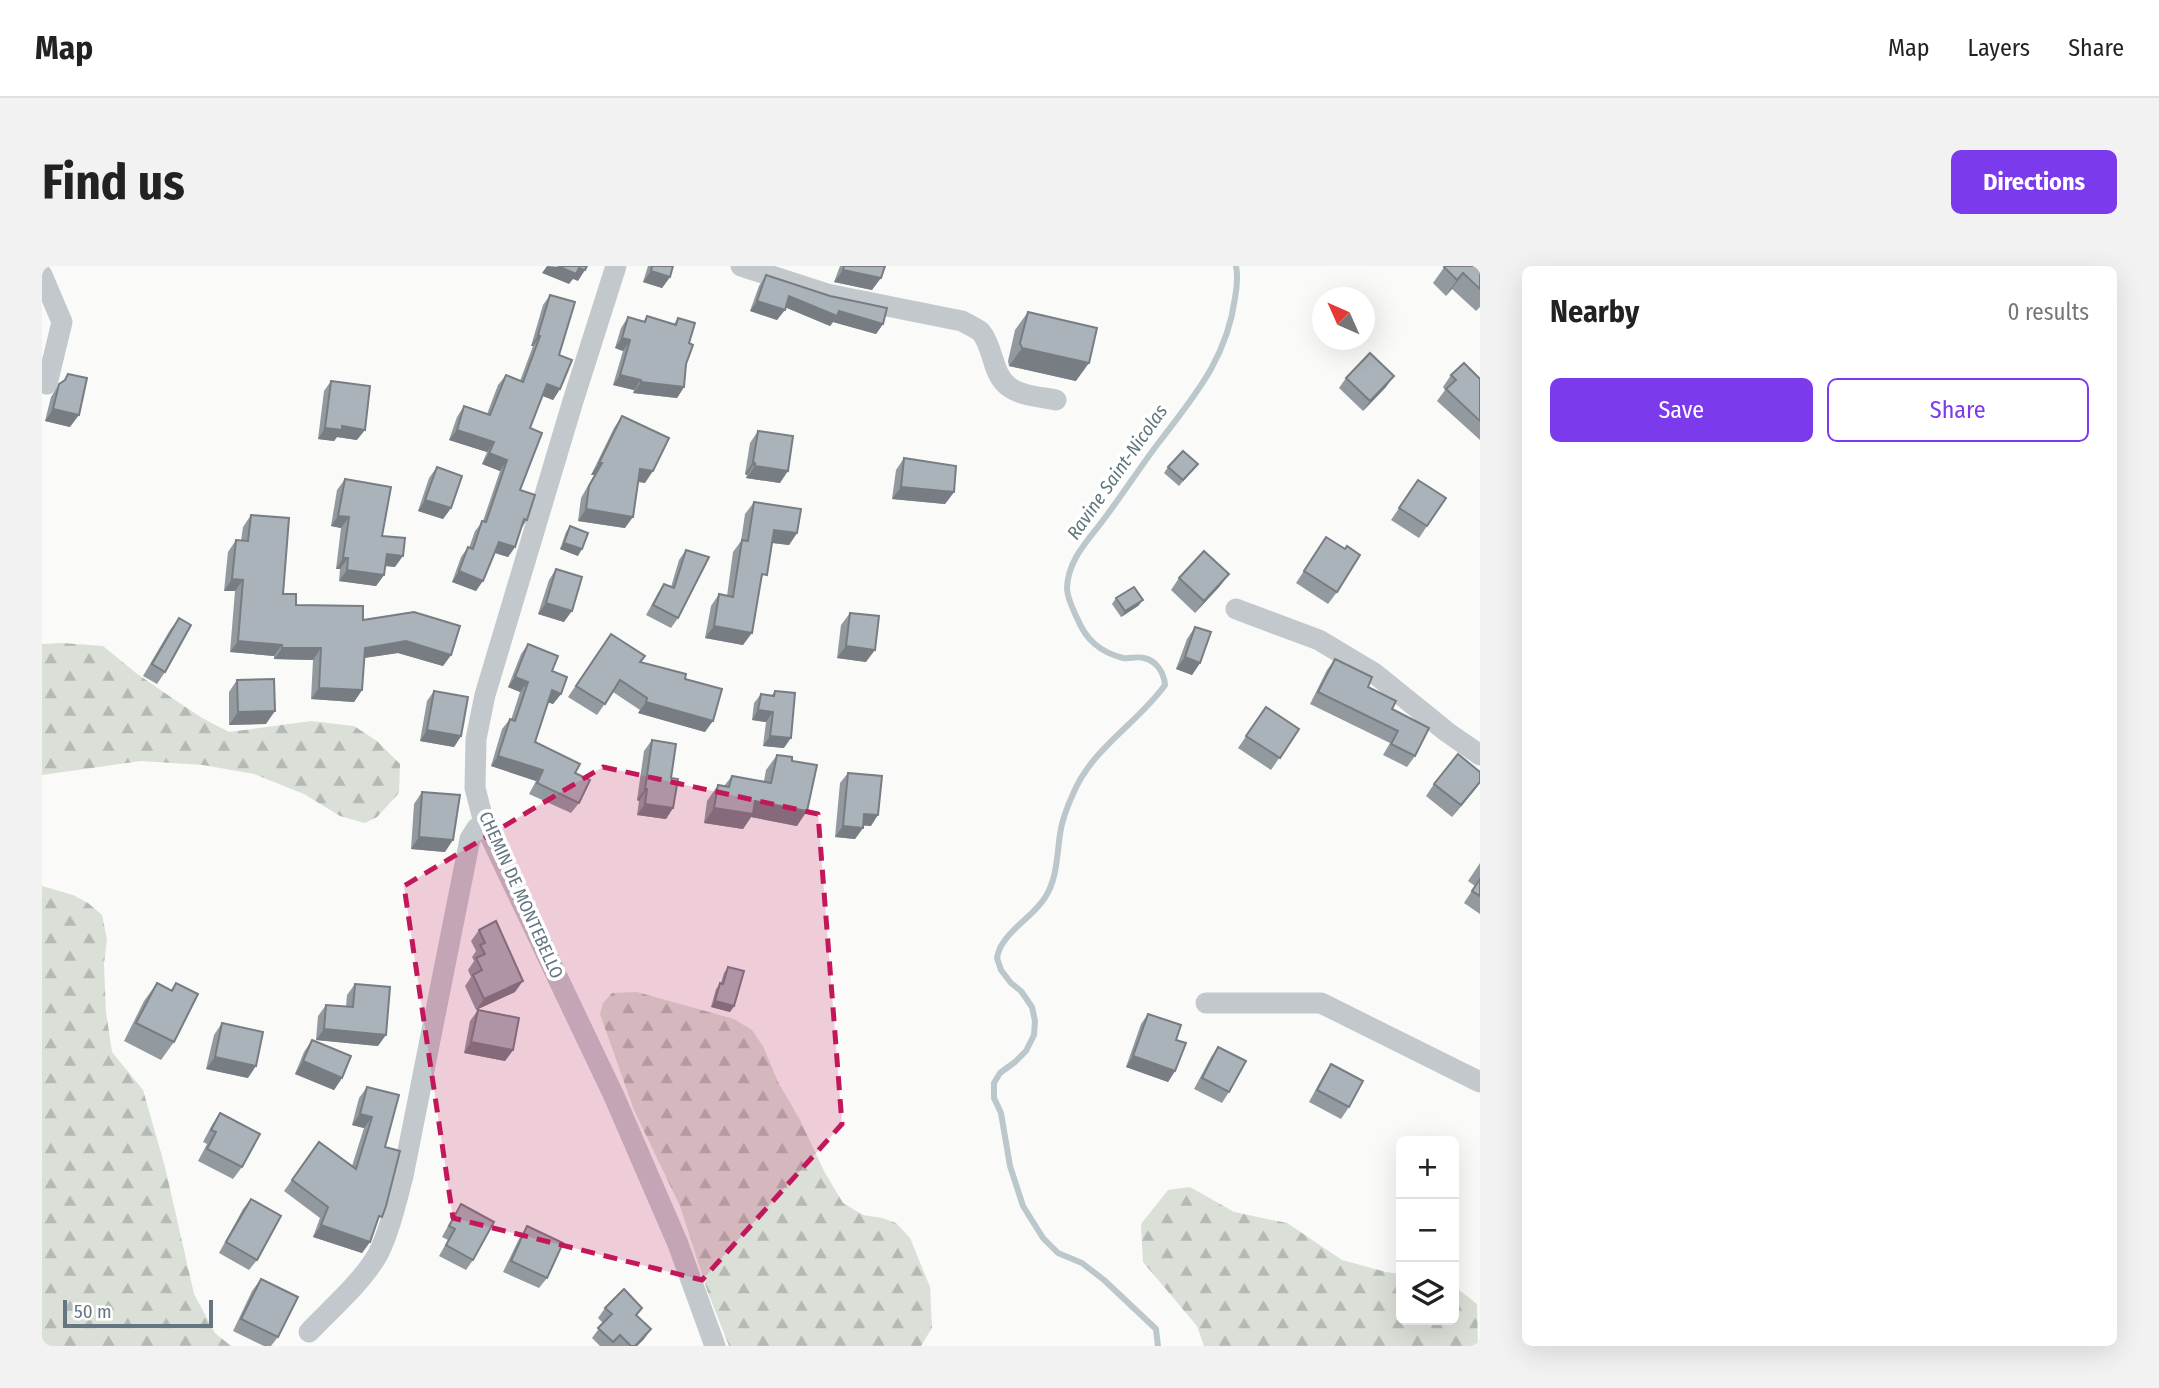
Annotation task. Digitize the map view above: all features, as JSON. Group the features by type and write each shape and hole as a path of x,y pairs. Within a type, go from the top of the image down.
{"street":[{"name":"CHEMIN DE MONTEBELLO","path":"616,266 485,695 476,739 475,788 484,823 614,1096 678,1244 715,1346"},
{"path":"741,266 827,294 962,321 980,331 999,375 1008,387 1025,394 1056,400"},
{"path":"42,275 62,322 47,384"},
{"path":"1236,610 1319,640 1374,673 1480,755"},
{"path":"309,1332 364,1273 377,1255 391,1222 403,1176 470,839 484,823"},
{"path":"1206,1003 1321,1003 1480,1082"}],"highlighted area":[{"path":"603,767 818,814 842,1124 702,1280 453,1218 404,886"}],"green space":[{"path":"42,644 103,646 172,698 229,732 311,721 354,726 377,741 400,764 399,793 377,817 365,823 340,816 304,794 254,774 203,765 141,761 42,775"},
{"path":"42,886 73,895 102,915 107,939 104,964 106,1012 112,1052 143,1090 165,1167 194,1294 215,1333 231,1346 42,1346"},
{"path":"637,992 734,1019 752,1030 763,1046 778,1082 843,1203 863,1215 896,1223 910,1238 930,1287 932,1328 921,1346 729,1346 707,1290 680,1206 634,1110 600,1014 603,1003 612,993"},
{"path":"1190,1187 1234,1212 1287,1223 1342,1260 1396,1273 1396,1325 1459,1325 1459,1290 1477,1304 1478,1346 1204,1346 1197,1326 1143,1262 1141,1224 1168,1190"}],"building":[{"path":"558,266 587,266 585,270 579,268 576,274"},
{"path":"652,266 673,266 670,277 651,271"},
{"path":"844,266 885,266 881,278 843,270"},
{"path":"1445,266 1480,266 1480,289 1463,273 1457,280"},
{"path":"766,275 830,296 887,308 883,324 839,311 837,316 789,296 785,310 757,301"},
{"path":"550,295 575,302 559,355 572,360 560,389 547,384 530,428 542,433 520,490 535,495 527,520 524,519 515,547 499,542 483,581 459,571 468,547 473,549 482,521 486,522 507,460 489,453 494,442 457,430 464,406 490,415 506,375 523,382 540,336 538,335"},
{"path":"1028,312 1097,328 1089,363 1022,348 1020,343"},
{"path":"647,316 676,325 678,318 695,323 689,343 693,345 686,364 684,387 641,382 620,375 630,340 622,338 628,317 645,322"},
{"path":"1370,353 1394,376 1370,401 1346,378"},
{"path":"1464,363 1480,379 1480,421 1446,389 1456,380 1451,375"},
{"path":"68,374 87,378 79,415 53,409 59,384"},
{"path":"331,381 370,386 365,430 342,426 342,430 325,428"},
{"path":"622,416 669,438 653,471 640,469 633,517 586,509 589,486"},
{"path":"758,431 793,436 788,471 755,466 753,462"},
{"path":"1183,451 1198,464 1183,480 1168,467"},
{"path":"904,458 956,466 954,492 901,487"},
{"path":"437,467 462,476 451,508 425,500"},
{"path":"345,479 391,487 382,536 405,538 403,556 387,554 384,575 347,570 348,558 343,558 349,517 338,516"},
{"path":"1418,480 1446,498 1427,526 1399,508"},
{"path":"754,502 801,509 797,533 774,530 767,575 762,574 752,633 714,626 719,594 733,597 742,540 748,541"},
{"path":"251,515 289,518 283,594 296,594 296,605 363,606 363,620 414,612 460,626 451,655 406,641 365,648 362,690 319,688 321,648 282,648 282,645 238,641 243,580 232,579 236,540 248,541"},
{"path":"570,526 588,533 582,549 564,543"},
{"path":"1326,537 1360,555 1337,592 1304,571"},
{"path":"686,550 709,557 678,618 653,605 664,584 674,588"},
{"path":"1204,551 1229,574 1204,601 1179,578"},
{"path":"556,569 582,577 572,611 546,603"},
{"path":"1134,587 1143,600 1125,611 1116,598"},
{"path":"850,613 879,616 875,650 846,646"},
{"path":"179,618 191,625 165,672 152,664"},
{"path":"1195,627 1211,632 1200,663 1185,657"},
{"path":"611,634 645,656 640,662 686,674 685,679 722,689 713,721 646,702 647,698 620,680 605,704 576,686"},
{"path":"528,644 558,656 552,671 567,677 561,694 552,690 535,742 580,764 575,773 590,780 579,803 537,783 543,770 498,756 510,719 515,721 528,682 515,677"},
{"path":"1335,659 1372,677 1368,687 1396,701 1392,709 1429,728 1415,756 1391,744 1398,731 1318,692"},
{"path":"274,679 275,711 238,712 237,680"},
{"path":"434,691 468,697 461,736 427,730"},
{"path":"775,691 795,693 791,738 770,736 773,712 758,710 761,694 774,696"},
{"path":"1266,707 1299,729 1280,758 1246,736"},
{"path":"652,740 676,744 671,778 678,779 673,808 645,804"},
{"path":"1458,754 1480,772 1480,782 1461,805 1434,784"},
{"path":"777,755 792,757 792,761 817,765 807,811 755,801 753,814 714,808 718,785 729,787 732,776 771,783"},
{"path":"848,773 882,776 878,815 864,814 863,828 843,826"},
{"path":"422,792 460,795 453,840 419,837"},
{"path":"1480,879 1480,896 1472,891"},
{"path":"496,921 523,981 484,999 473,975 482,970 476,958 485,954 480,945 485,943 479,930"},
{"path":"728,967 744,971 734,1006 715,1001"},
{"path":"157,983 172,991 176,983 198,994 174,1042 136,1023"},
{"path":"355,984 390,987 386,1035 324,1029 326,1005 353,1007"},
{"path":"478,1010 519,1018 513,1050 471,1042"},
{"path":"1148,1014 1181,1025 1176,1040 1186,1043 1175,1071 1133,1056"},
{"path":"222,1023 263,1032 256,1066 215,1057"},
{"path":"312,1040 351,1056 342,1078 303,1061"},
{"path":"1218,1047 1246,1061 1229,1092 1202,1078"},
{"path":"1331,1064 1363,1081 1349,1107 1317,1090"},
{"path":"367,1087 399,1095 385,1147 400,1151 386,1206 382,1217 379,1216 370,1242 321,1225 328,1207 292,1180 319,1142 356,1169 372,1117 360,1114"},
{"path":"220,1113 260,1134 242,1167 207,1149 216,1132 211,1130"},
{"path":"251,1199 281,1216 257,1260 226,1242"},
{"path":"461,1204 494,1222 473,1260 446,1245 455,1229 449,1226"},
{"path":"527,1226 563,1243 547,1278 511,1261"},
{"path":"261,1279 298,1297 278,1337 241,1319"},
{"path":"624,1289 642,1308 636,1315 651,1329 635,1346 631,1346 620,1335 613,1342 598,1328 612,1314 605,1308"}],"waterway":[{"name":"Ravine Saint-Nicolas","path":"1158,1346 1156,1329 1104,1280 1082,1263 1058,1253 1043,1238 1023,1206 1010,1166 1001,1113 994,1098 994,1083 1000,1073 1026,1051 1034,1035 1035,1021 1032,1007 1001,970 997,958 1001,946 1036,909 1050,889 1063,819 1081,778 1091,763 1165,685 1161,672 1153,662 1141,657 1126,658 1115,655 1101,649 1089,639 1069,600 1068,578 1080,551 1208,375 1231,319 1237,286 1236,266"}]}
